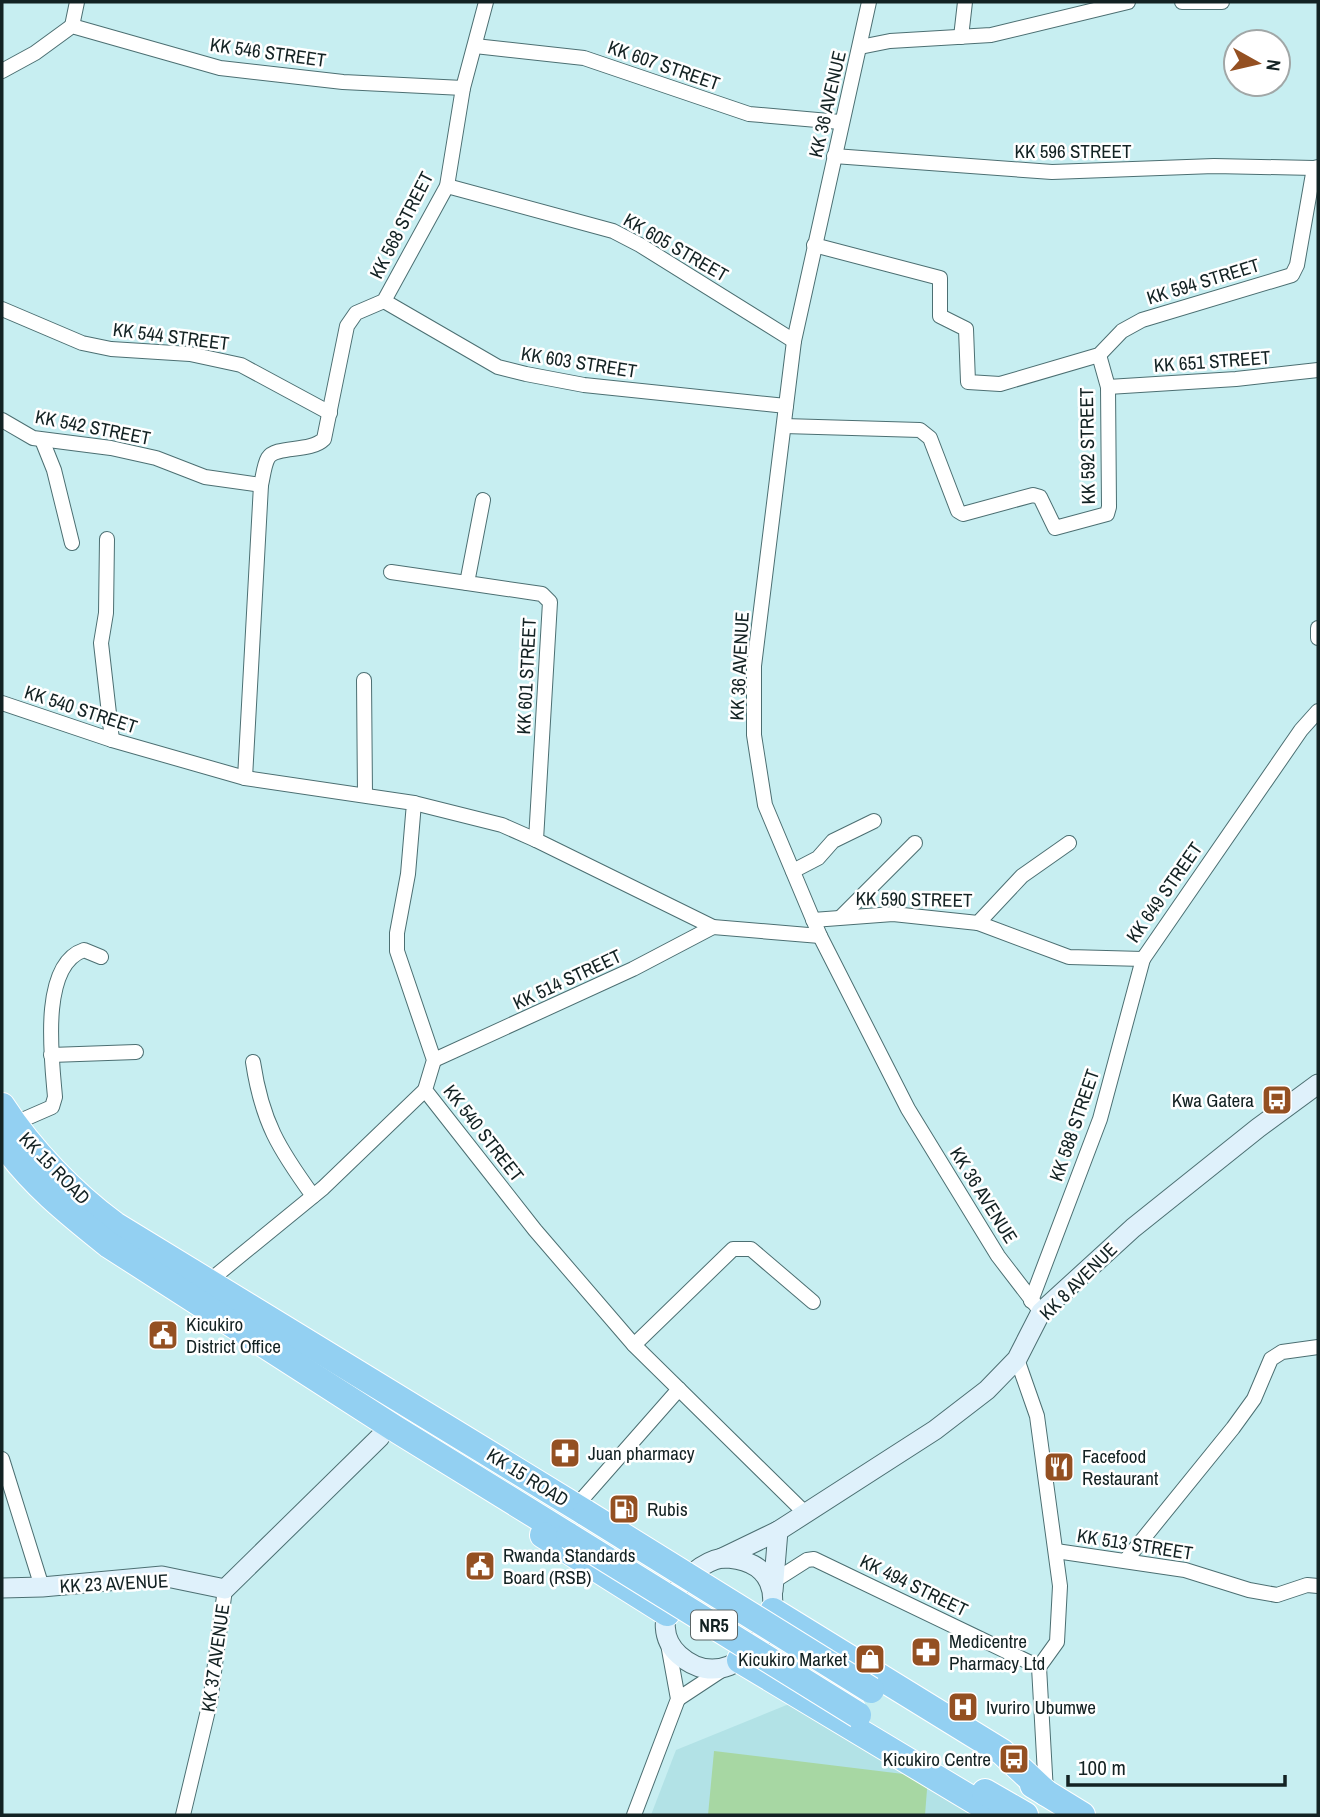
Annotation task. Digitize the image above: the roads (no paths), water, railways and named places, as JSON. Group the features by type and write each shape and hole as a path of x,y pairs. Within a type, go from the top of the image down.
{"highway":[{"name":"KK 15 ROAD","path":"6,1124 76,1195 99,1213 343,1364 585,1505 871,1690 1082,1815"},
{"name":"KK 15 ROAD","path":"6,1124 17,1163 69,1214 184,1295 858,1715 1025,1815"},
{"path":"322,1383 349,1419 667,1623"},
{"path":"585,1505 697,1569"},
{"path":"773,1594 1002,1752 1046,1793"},
{"path":"731,1665 998,1815"}],"main road":[{"name":"KK 8 AVENUE","path":"722,1559 778,1531 935,1430 987,1390 1017,1359 1036,1306 1258,1128 1318,1084"},
{"name":"KK 37 AVENUE","path":"225,1589 380,1437"},
{"path":"773,1594 755,1565 742,1559 709,1561 680,1586 667,1623 676,1652 686,1661 710,1670 731,1665 764,1633 773,1594 778,1531"},
{"name":"KK 23 AVENUE","path":"2,1588 162,1576 225,1589"}],"street":[{"path":"2,71 72,26 77,2"},
{"name":"KK 568 STREET","path":"245,778 261,485 267,458 274,453 316,447 324,439 347,326 356,313 384,300 447,186 463,88 486,2"},
{"name":"KK 36 AVENUE","path":"869,2 840,122 794,341 754,666 754,735 765,806 820,936 908,1109 998,1256 1036,1306"},
{"path":"961,37 965,2"},
{"path":"860,47 890,41 961,37 1029,28 1087,6 1128,2"},
{"path":"1182,2 1222,2"},
{"name":"KK 546 STREET","path":"72,26 220,68 343,82 463,88"},
{"name":"KK 607 STREET","path":"475,46 584,58 749,114 840,122"},
{"name":"KK 596 STREET","path":"834,156 1052,172 1214,166 1316,167"},
{"name":"KK 594 STREET","path":"814,245 940,278 940,316 966,329 968,382 1000,384 1099,355 1122,331 1142,320 1292,275 1316,167"},
{"name":"KK 605 STREET","path":"447,186 613,231 640,244 794,341"},
{"name":"KK 603 STREET","path":"384,300 498,367 584,385 786,406"},
{"name":"KK 544 STREET","path":"2,309 82,343 111,349 190,354 240,365 330,413"},
{"name":"KK 592 STREET","path":"784,426 920,430 930,438 958,511 963,514 1033,495 1040,497 1055,528 1107,514 1108,387 1099,355"},
{"name":"KK 651 STREET","path":"1108,387 1236,379 1318,370"},
{"name":"KK 542 STREET","path":"2,421 42,440 111,448 156,458 205,477 261,485"},
{"path":"42,440 54,470 72,543"},
{"path":"467,583 483,500"},
{"path":"107,539 106,613 102,643 112,740"},
{"name":"KK 601 STREET","path":"391,572 542,594 550,602 536,840"},
{"path":"1318,628 1318,638"},
{"path":"364,680 365,795"},
{"name":"KK 540 STREET","path":"2,703 112,740 245,778 414,803"},
{"name":"KK 649 STREET","path":"978,923 1069,957 1143,959 1301,730 1318,711"},
{"path":"434,1060 397,951 397,933 408,874 414,803 502,825 713,927 820,936"},
{"path":"793,871 818,858 833,841 874,821"},
{"path":"841,917 915,842"},
{"name":"KK 590 STREET","path":"813,920 893,914 978,923 1023,876 1069,843"},
{"name":"KK 514 STREET","path":"434,1060 621,974 713,927"},
{"path":"6,1124 52,1107 55,1097 50,1021 63,970 75,953 84,950 101,957"},
{"name":"KK 588 STREET","path":"1036,1306 1100,1119 1143,959"},
{"path":"51,1055 136,1052"},
{"name":"KK 540 STREET","path":"434,1060 425,1090 535,1230 634,1345 804,1512"},
{"path":"253,1062 260,1101 273,1137 313,1196"},
{"path":"208,1282 313,1196 425,1090"},
{"path":"634,1345 733,1249 741,1247 751,1249 813,1302"},
{"path":"1126,1560 1254,1399 1271,1359 1282,1352 1318,1347"},
{"name":"KK 513 STREET","path":"1017,1359 1037,1416 1056,1551 1185,1570 1249,1590 1277,1595 1307,1585 1318,1586"},
{"path":"585,1505 679,1389"},
{"path":"2,1459 42,1587"},
{"path":"1046,1793 1039,1667 1057,1642 1060,1615 1056,1551"},
{"name":"KK 494 STREET","path":"773,1594 807,1560 814,1559 1039,1667"},
{"name":"KK 37 AVENUE","path":"183,1815 210,1702 225,1589"},
{"path":"634,1815 678,1699 667,1623"},
{"path":"678,1699 731,1665"}],"place":[{"name":"Kwa Gatera","path":"1277,1100"},
{"name":"Kicukiro District Office","path":"163,1335"},
{"name":"Juan pharmacy","path":"565,1453"},
{"name":"Facefood Restaurant","path":"1059,1467"},
{"name":"Rubis","path":"624,1509"},
{"name":"Rwanda Standards Board (RSB)","path":"480,1566"},
{"name":"Medicentre Pharmacy Ltd","path":"926,1652"},
{"name":"Kicukiro Market","path":"870,1659"},
{"name":"Ivuriro Ubumwe","path":"963,1707"},
{"name":"Kicukiro Centre","path":"1014,1759"}]}
